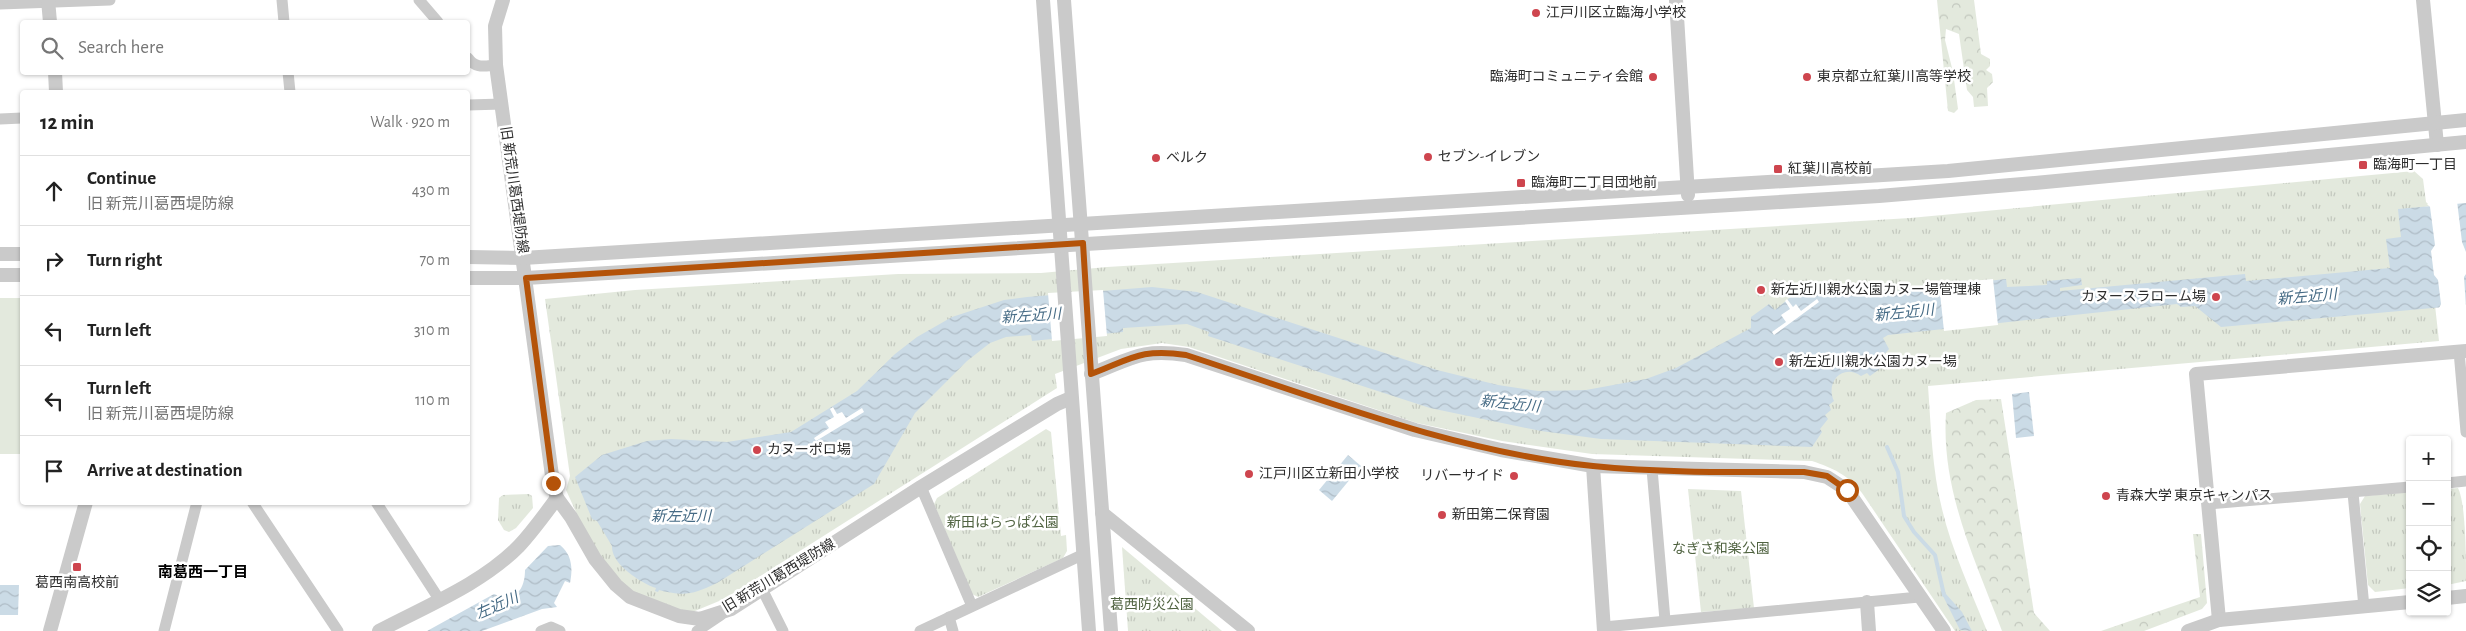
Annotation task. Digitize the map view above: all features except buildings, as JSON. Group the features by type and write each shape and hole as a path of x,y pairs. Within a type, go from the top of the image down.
{"street":[{"path":"0,4 110,0"},
{"path":"282,0 284,20"},
{"path":"419,0 436,20"},
{"name":"旧 新荒川葛西堤防線","path":"503,0 495,26 496,65 553,483 558,498 605,573 630,597 679,616 700,619 731,609 921,487 1057,404 1071,398"},
{"path":"1042,0 1067,357 1089,631"},
{"path":"1064,0 1086,273 1091,374 1111,631"},
{"path":"1676,0 1689,206"},
{"path":"2423,0 2437,145"},
{"path":"48,1 50,20"},
{"path":"470,60 479,67 496,65"},
{"path":"55,75 56,90"},
{"path":"288,75 290,90"},
{"path":"470,105 502,104"},
{"path":"0,119 20,118"},
{"path":"470,257 523,258 1948,171 2466,120"},
{"path":"470,278 526,278 1958,190 2466,142"},
{"path":"0,254 20,254"},
{"path":"0,275 20,275"},
{"path":"2220,625 2196,374 2462,351 2466,432"},
{"path":"1091,374 1134,355 1161,352 1186,355 1415,430 1501,450 1593,466 1804,472 1827,476 1847,490 1944,631"},
{"path":"1593,466 1604,629 1665,620 1919,597"},
{"path":"1652,469 1665,620"},
{"path":"2451,483 2466,481"},
{"path":"921,487 972,606"},
{"path":"2208,504 2406,487"},
{"path":"2353,493 2364,606"},
{"path":"380,631 440,599 492,568 519,546 558,498"},
{"path":"50,631 85,505"},
{"path":"164,631 196,505"},
{"path":"254,505 338,631"},
{"path":"378,505 440,599"},
{"path":"1102,513 1248,631"},
{"path":"920,631 1084,554"},
{"path":"762,588 783,631"},
{"path":"2451,598 2466,596"},
{"path":"1867,602 1869,631"},
{"path":"2188,631 2364,606 2406,602"},
{"path":"697,631 731,609"},
{"path":"949,617 953,631"},
{"path":"541,631 551,627 560,631"}],"green space":[{"path":"1937,0 1974,0 1981,54 1990,59 1990,66 1986,70 1992,74 1993,82 1987,88 1988,106 1974,107 1973,97 1967,90 1959,34 1946,29 1945,40 1953,72 1958,109 1954,113 1948,111"},
{"path":"2414,171 2423,179 2426,202 2430,206 2424,207 2439,341 1928,386 1934,463 1942,509 1956,556 1987,631 1955,631 1857,487 1833,469 1812,461 1592,454 1502,441 1417,423 1189,347 1162,343 1121,349 1055,374 1057,388 724,599 695,611 680,611 632,592 618,582 585,532 566,490 570,476 545,299 635,290 898,274 1041,273 1107,267 1910,218"},
{"path":"0,298 20,298 20,454 0,454"},
{"path":"2001,399 2034,613 2050,631 2002,631 1971,551 1954,497 1946,442 1946,413 1976,400"},
{"name":"新田はらっぱ公園","path":"1046,429 1051,432 1061,536 1066,535 1067,551 1063,558 978,597 972,594 934,504 937,498"},
{"path":"2458,488 2463,506 2466,581 2451,584 2451,526 2451,489"},
{"name":"なぎさ和楽公園","path":"1688,489 1741,491 1754,608 1701,612"},
{"path":"2406,492 2406,588 2375,592 2368,585 2360,504 2365,496"},
{"path":"529,494 532,496 533,508 516,528 509,532 504,530 498,520 499,498 503,495"},
{"path":"2193,534 2201,534 2207,603 2202,609 2144,631 2101,631 2200,597"},
{"name":"葛西防災公園","path":"1122,547 1222,631 1128,631"}],"water":[{"name":"新左近川","path":"2466,203 2466,305 2221,327 2195,306 2181,307 2177,304 1888,335 1883,338 1889,349 1883,356 1885,359 1878,364 1881,368 1870,376 1867,373 1861,376 1847,372 1837,377 1832,388 1834,401 1829,405 1831,410 1825,415 1828,419 1820,429 1822,432 1812,447 1601,439 1541,431 1430,408 1208,336 1209,332 1187,324 1123,328 1123,332 1032,341 1031,335 1006,337 990,343 967,361 915,413 874,484 717,583 695,592 683,594 659,590 658,592 655,591 656,588 628,572 616,559 612,546 597,521 592,519 575,477 602,455 647,441 671,439 727,442 791,432 857,391 895,354 917,337 952,317 1004,300 1152,287 1197,292 1437,370 1498,385 1538,391 1586,390 1646,379 1676,368 1751,328 1751,317 1769,304 1775,310 1800,289 1805,297 1819,286 1824,293 1835,286 1849,296 2006,279 2007,287 2047,285 2047,281 2081,278 2082,285 2060,288 2060,291 2245,274 2246,281 2390,268 2386,239 2401,237 2398,209"},
{"path":"2029,392 2034,436 2016,438 2012,394"},
{"path":"1348,455 1361,466 1332,501 1319,490"},
{"name":"左近川","path":"560,545 569,557 571,572 570,583 565,581 554,603 557,607 542,609 482,631 427,631 494,594 508,597 513,596 521,589 525,570 548,546"},
{"path":"0,585 19,585 18,615 0,615"},
{"path":"1946,594 1962,612 1972,631 1960,630 1943,596"}],"pier":[{"path":"2457,201 2462,242 2466,252 2466,274 2464,277 2466,307 2438,310 2441,304 2438,280 2434,275 2431,251 2435,245 2430,207 2427,204"},
{"path":"1993,279 1998,325 1944,331 1939,284"},
{"path":"1103,290 1107,336 1052,341 1048,293"},
{"path":"1787,299 1793,307 1796,304 1801,311 1817,299 1819,302 1774,335 1772,332 1786,322 1781,315 1790,309 1785,301"},
{"path":"833,407 837,414 842,412 846,418 862,408 864,412 816,441 814,438 829,428 825,422 834,417 830,409"}],"waterway":[{"path":"1887,447 1898,472 1904,516 1914,532 1935,555 1944,595"}],"place":[{"name":"江戸川区立臨海小学校","path":"1536,13"},
{"name":"臨海町コミュニティ会館","path":"1653,77"},
{"name":"東京都立紅葉川高等学校","path":"1807,77"},
{"name":"セブン-イレブン","path":"1428,157"},
{"name":"ベルク","path":"1156,158"},
{"name":"臨海町一丁目","path":"2363,165"},
{"name":"紅葉川高校前","path":"1778,169"},
{"name":"臨海町二丁目団地前","path":"1521,183"},
{"name":"新左近川親水公園カヌー場管理棟","path":"1761,290"},
{"name":"カヌースラローム場","path":"2216,297"},
{"name":"新左近川親水公園カヌー場","path":"1779,362"},
{"name":"カヌーポロ場","path":"757,450"},
{"name":"江戸川区立新田小学校","path":"1249,474"},
{"name":"リバーサイド","path":"1514,476"},
{"name":"青森大学 東京キャンパス","path":"2106,496"},
{"name":"新田第二保育園","path":"1442,515"},
{"name":"葛西南高校前","path":"77,567"}],"district":[{"name":"南葛西一丁目","path":"203,572"}],"route":[{"path":"553,483 526,278 903,256 1083,243 1091,374 1134,355 1161,352 1174,353 1186,355 1415,430 1501,450 1593,466 1708,471 1804,472 1827,476 1847,490"}]}
